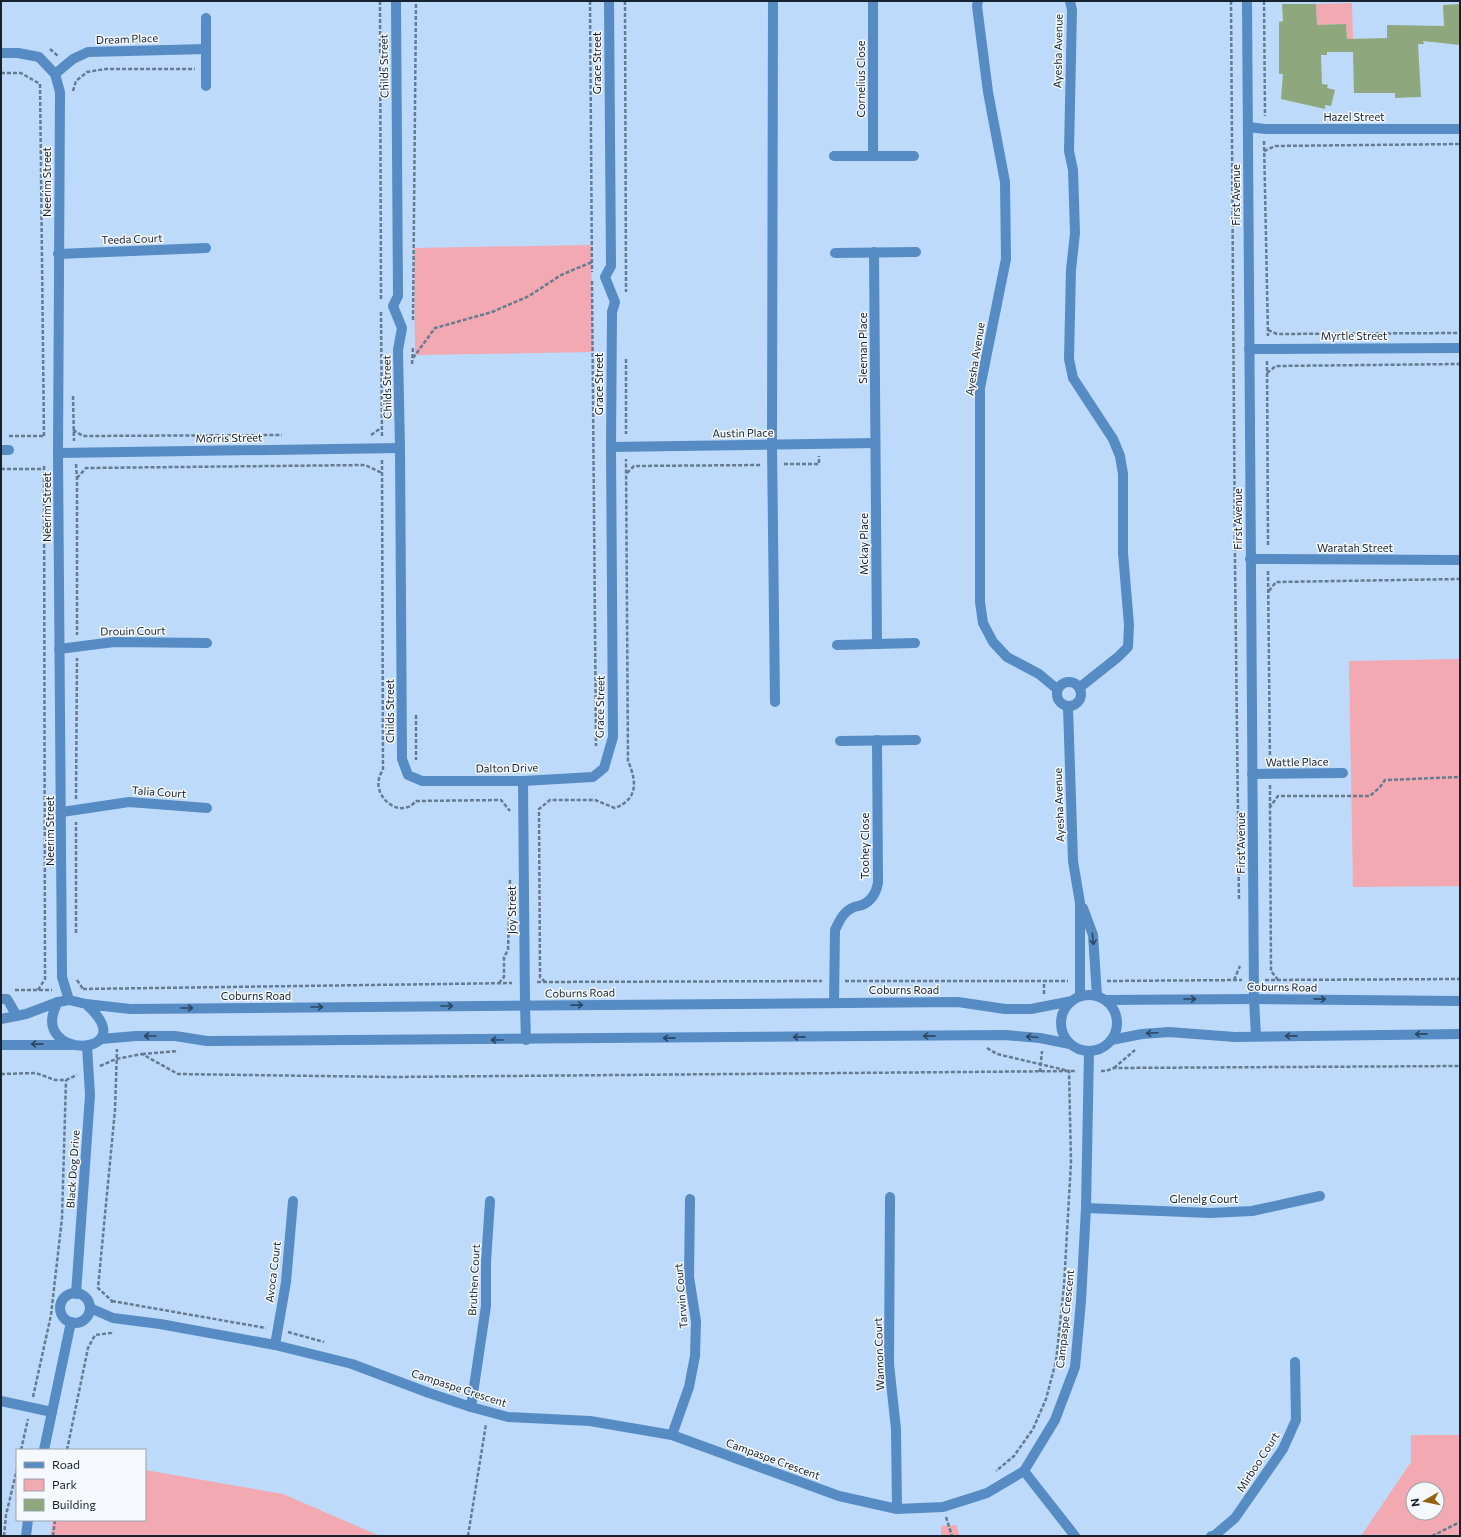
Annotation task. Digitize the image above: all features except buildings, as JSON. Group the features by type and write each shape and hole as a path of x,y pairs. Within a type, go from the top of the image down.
{"street":[{"name":"Childs Street","path":"396,1 398,296 393,306 402,328 398,350 402,759 408,775"},
{"name":"Grace Street","path":"604,768 613,737 611,446 612,312 615,302 605,277 610,266 609,1"},
{"path":"773,1 772,444 775,702"},
{"name":"Cornelius Close","path":"873,1 874,156"},
{"name":"Ayesha Avenue","path":"978,1 977,6 988,92 1005,182 1006,259 980,388 980,602 983,623 993,642 1007,657 1039,674 1057,689 1056,697 1058,701 1060,704 1068,707 1073,861 1080,903 1080,981 1076,999"},
{"name":"Ayesha Avenue","path":"1070,1 1072,10 1069,151 1072,170 1075,234 1071,270 1069,359 1072,378 1113,439 1120,456 1123,474 1123,553 1129,625 1128,647 1118,657 1079,688"},
{"name":"First Avenue","path":"1247,1 1250,559 1254,999 1256,1036"},
{"path":"206,18 206,86"},
{"name":"Dream Place","path":"55,74 73,59 88,52 206,49"},
{"name":"Neerim Street","path":"1,53 18,53 39,57 55,74 60,92 58,453 62,812 62,977 69,1000"},
{"name":"Hazel Street","path":"1248,127 1265,129 1460,129"},
{"path":"834,156 914,156"},
{"name":"Teeda Court","path":"58,254 206,248"},
{"name":"Sleeman Place","path":"874,252 875,443"},
{"path":"835,253 916,252"},
{"name":"Myrtle Street","path":"1249,349 1460,348"},
{"name":"Austin Place","path":"611,446 875,443"},
{"name":"Mckay Place","path":"875,443 877,644"},
{"name":"Morris Street","path":"58,453 400,448"},
{"name":"Waratah Street","path":"1250,559 1460,560"},
{"name":"Drouin Court","path":"59,649 114,642 207,643"},
{"path":"837,645 915,643"},
{"path":"1057,689 1063,683 1070,682 1079,688 1081,695 1078,702 1072,707 1068,707"},
{"name":"Toohey Close","path":"834,1002 835,930 839,920 852,908 870,901 876,893 878,882 877,740"},
{"path":"840,741 916,740"},
{"name":"Dalton Drive","path":"408,775 422,781 523,781 593,777 604,768"},
{"name":"Wattle Place","path":"1252,774 1342,773"},
{"name":"Joy Street","path":"523,781 526,1040"},
{"name":"Talia Court","path":"62,812 129,802 207,808"},
{"name":"Ayesha Avenue","path":"1080,903 1093,935 1096,981 1101,998"},
{"path":"101,1039 136,1036 175,1036 207,1041 526,1040 1005,1035 1040,1038 1070,1044 1089,1051 1105,1046 1111,1040 1115,1032 1117,1023 1111,1006 1101,998 1088,995 1076,999 1065,1008 1062,1017 1062,1026 1064,1036 1070,1044"},
{"name":"Coburns Road","path":"1101,998 1460,1001"},
{"path":"1,999 7,999 17,1016"},
{"name":"Coburns Road","path":"86,1004 118,1008 148,1009 958,1002 1005,1009 1031,1009 1076,999"},
{"path":"1,1019 17,1016 58,1002 69,1000 79,1001 86,1004 97,1014 102,1021 104,1034 97,1043 87,1046 1,1045"},
{"path":"58,1002 51,1022 56,1033 74,1046"},
{"path":"1111,1040 1142,1034 1169,1032 1235,1037 1460,1034"},
{"name":"Black Dog Drive","path":"76,1294 90,1102 87,1046"},
{"name":"Campaspe Crescent","path":"90,1308 113,1318 160,1324 275,1345 352,1364 471,1407 508,1416 590,1421 672,1435 839,1496 897,1509 943,1507 987,1493 1024,1471 1055,1420 1074,1367 1081,1301 1086,1208 1089,1051"},
{"name":"Glenelg Court","path":"1086,1208 1210,1213 1252,1211 1320,1196"},
{"name":"Wannon Court","path":"890,1197 889,1364 896,1429 897,1509"},
{"name":"Tarwin Court","path":"672,1435 689,1387 695,1356 696,1321 689,1277 690,1199"},
{"name":"Avoca Court","path":"275,1345 286,1282 293,1201"},
{"name":"Bruthen Court","path":"471,1407 486,1306 486,1262 490,1201"},
{"path":"76,1294 81,1295 87,1300 90,1308 87,1317 76,1323 63,1317 61,1313 61,1303 67,1296 76,1294"},
{"path":"44,1449 71,1322"},
{"name":"Mirboo Court","path":"1211,1536 1215,1535 1235,1518 1283,1449 1296,1420 1295,1362"},
{"path":"1,1401 52,1412"},
{"path":"1024,1471 1075,1536"},
{"path":"26,1536 28,1521"}],"path":[{"path":"413,327 416,1"},
{"path":"590,1 596,753"},
{"path":"1231,1 1234,563 1239,905"},
{"path":"1264,1 1264,151 1268,329 1266,373 1270,774 1270,971 1278,980"},
{"path":"73,97 73,89 76,81 87,72 105,68 206,69"},
{"path":"1,73 20,73 40,84 44,442"},
{"path":"1264,151 1275,146 1460,144"},
{"path":"413,358 435,328 492,312 529,296 561,275 592,262"},
{"path":"1268,329 1277,334 1460,333"},
{"path":"412,371 413,342"},
{"path":"1266,373 1276,366 1460,364"},
{"path":"73,391 72,430 77,479 76,939"},
{"path":"363,435 371,435 382,427"},
{"path":"72,430 83,436 284,436"},
{"path":"8,436 44,436"},
{"path":"38,990 45,980 44,462"},
{"path":"77,479 86,468 365,465 382,473"},
{"path":"1,469 44,469"},
{"path":"1268,591 1276,582 1460,579"},
{"path":"416,709 416,764"},
{"path":"1270,807 1278,796 1370,796 1385,780 1460,777"},
{"path":"1234,980 1240,969 1240,961"},
{"path":"76,977 83,989"},
{"path":"1096,981 1460,979"},
{"path":"8,991 525,983 1080,981"},
{"path":"118,1008 119,989"},
{"path":"968,1036 997,1054 1069,1071"},
{"path":"118,1038 115,1110 98,1288 112,1301 296,1333 326,1343"},
{"path":"1114,1068 1134,1050 1139,1049"},
{"path":"1,1074 36,1073 55,1080 66,1080 116,1059 142,1054 178,1074 392,1077 1106,1071 1114,1068 1460,1066"},
{"path":"994,1473 1014,1456 1033,1429 1046,1399 1056,1361 1064,1286 1070,1162 1069,1071"},
{"path":"21,1449 51,1315 62,1218 66,1080"},
{"path":"67,1449 88,1348 95,1335 111,1333 113,1318 112,1301"},
{"path":"468,1536 488,1411"},
{"path":"4,1536 6,1515 16,1473"},
{"path":"53,1536 55,1521"},
{"path":"1432,1536 1460,1522"}],"green space":[{"path":"1352,3 1353,39 1347,39 1346,24 1317,25 1316,4"},
{"path":"591,245 593,352 415,355 414,248"},
{"path":"1460,659 1460,886 1353,887 1349,661"},
{"path":"1411,1435 1460,1435 1460,1536 1361,1536 1411,1462"},
{"path":"146,1470 283,1494 380,1536 50,1536 53,1521 146,1521"},
{"path":"956,1525 960,1536 941,1536 941,1526"}]}
